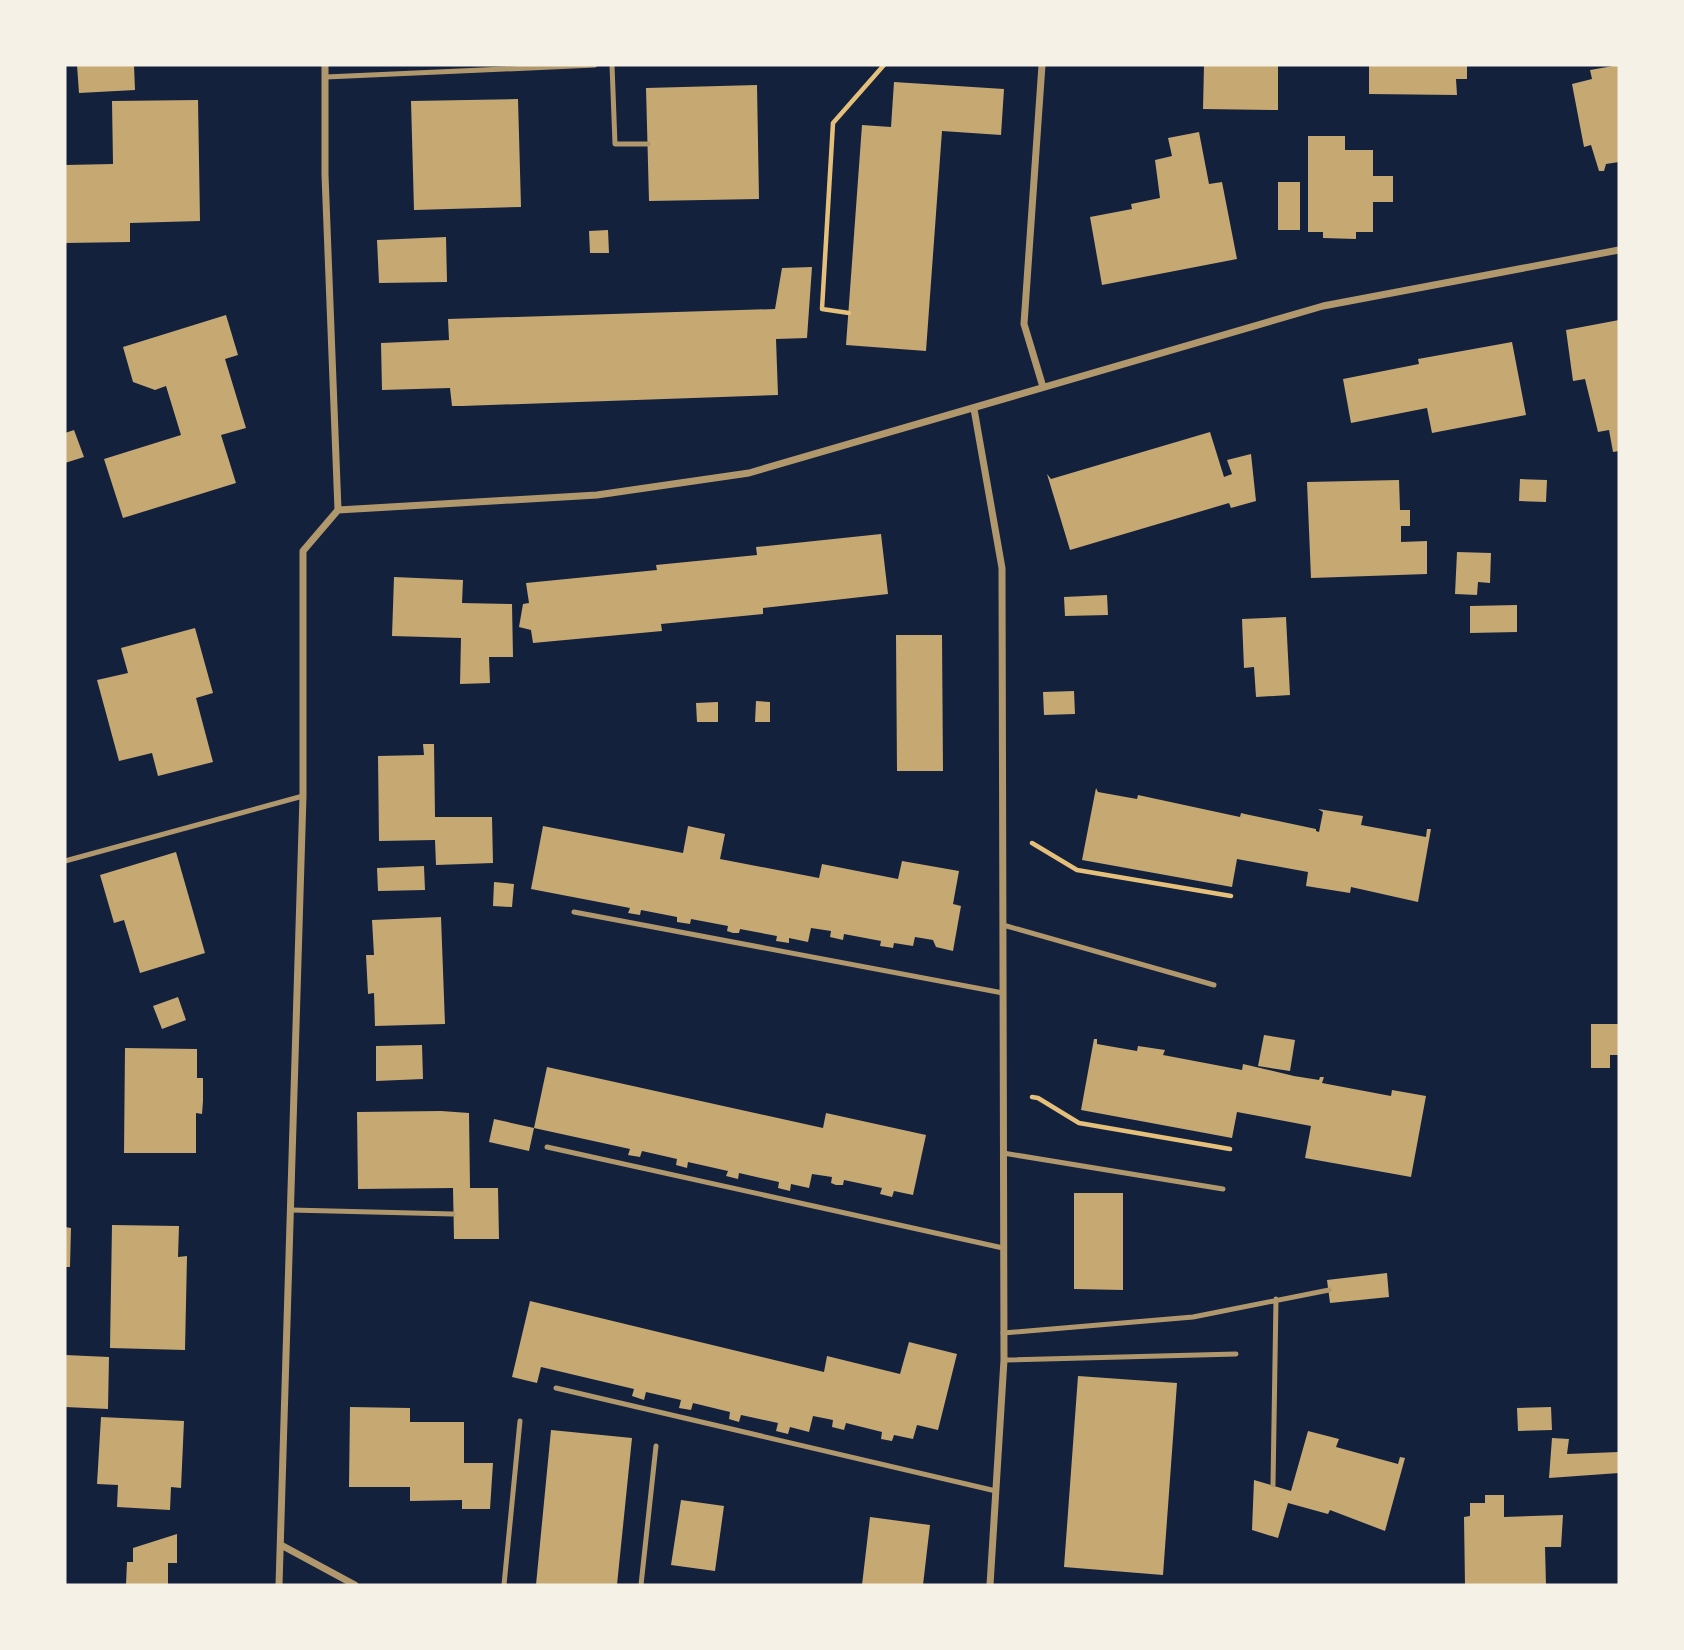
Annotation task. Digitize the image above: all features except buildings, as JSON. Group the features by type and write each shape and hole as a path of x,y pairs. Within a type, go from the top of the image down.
{"street":[{"path":"279,1585 303,796 303,551 338,510 325,175 326,65"},
{"path":"1042,65 1024,324 1043,387"},
{"path":"338,510 597,495 749,473 1323,306 1619,250"},
{"path":"975,409 1002,568 1004,1360 990,1585"},
{"path":"281,1545 355,1585"}],"lane":[{"path":"326,77 596,65"},
{"path":"612,65 615,144 648,144"},
{"path":"65,861 303,796"},
{"path":"574,912 1003,993"},
{"path":"1003,925 1214,985"},
{"path":"547,1147 1003,1248"},
{"path":"1003,1153 1223,1189"},
{"path":"291,1210 453,1214"},
{"path":"1003,1333 1193,1317 1329,1290"},
{"path":"1273,1485 1276,1299"},
{"path":"1004,1360 1236,1354"},
{"path":"556,1388 996,1491"},
{"path":"504,1585 520,1421"},
{"path":"641,1585 656,1446"}],"path":[{"path":"849,313 822,309 833,123 884,65"},
{"path":"1003,841 1035,844 1077,870 1231,896"},
{"path":"1003,1096 1038,1098 1079,1123 1230,1149"}]}
